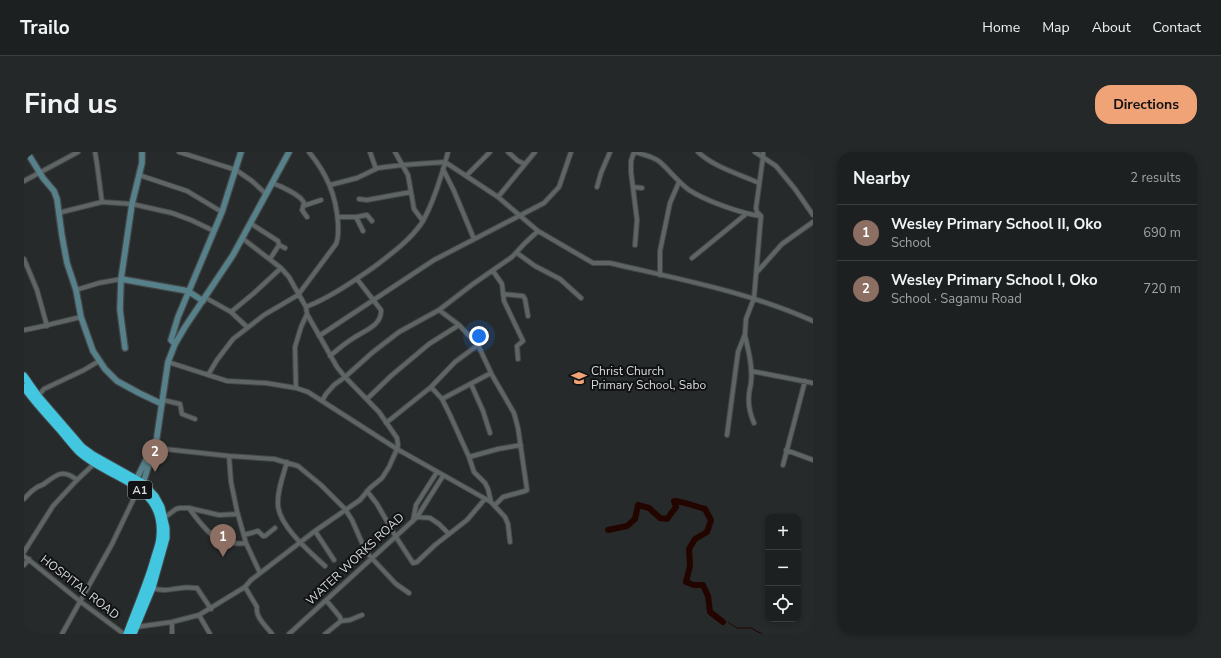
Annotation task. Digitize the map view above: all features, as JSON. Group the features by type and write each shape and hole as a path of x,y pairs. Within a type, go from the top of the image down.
{"highway":[{"name":"A1","path":"24,376 38,396 87,452 136,478 138,488 151,499 156,509 159,520 160,537 150,576 125,634"},
{"name":"A1","path":"24,387 26,395 78,451 95,463 155,496 161,507 166,528 166,538 152,588 133,634"}],"street":[{"path":"27,152 43,178 54,191 57,200 67,263 76,290 81,317 93,351 99,361 117,381 139,393 162,402 180,404 182,414 195,419"},
{"path":"24,181 78,152"},
{"path":"95,152 98,164 102,202"},
{"path":"125,348 120,310 121,279 132,204 139,174 142,152"},
{"path":"179,152 236,170 252,181 266,194"},
{"path":"175,344 171,340 178,317 222,212 241,152"},
{"path":"62,634 112,544 155,448 168,362 175,344 185,326 233,255 289,152"},
{"path":"208,375 230,342 278,306 298,295 336,244 339,235 335,199 330,185 310,152"},
{"path":"370,152 376,169"},
{"path":"396,152 408,175 414,209 423,221"},
{"path":"306,307 323,300 357,279 403,244 413,234 428,212 448,152"},
{"path":"466,176 490,152"},
{"path":"508,152 518,161 525,164"},
{"path":"498,197 535,152"},
{"path":"319,336 434,260 544,203 559,187 571,152"},
{"path":"597,188 601,173 610,152"},
{"path":"635,245 637,220 631,172 631,161 634,152 653,158 660,162 679,182 701,196 746,214 761,216"},
{"path":"698,152 704,158 725,169 759,183"},
{"path":"756,152 763,154 776,166 795,189 813,215"},
{"path":"754,423 751,415 749,398 751,382 750,356 745,334 746,319 754,298 761,216 756,208 763,154"},
{"path":"330,185 356,178 376,169 402,165 445,162 498,197 538,231 593,263 610,263 754,298 813,322"},
{"path":"443,169 474,239"},
{"path":"139,174 187,191 222,212"},
{"path":"660,275 660,251 670,203 679,182"},
{"path":"272,183 286,189 303,200 304,204 302,210 306,217"},
{"path":"633,187 642,188"},
{"path":"359,200 367,200 411,192"},
{"path":"303,206 321,200"},
{"path":"58,213 102,202 132,204 172,213 214,231"},
{"path":"692,258 746,214"},
{"path":"338,216 367,215 372,220"},
{"path":"356,216 363,231"},
{"path":"756,272 782,244 813,222"},
{"path":"250,223 278,241 279,244 285,248"},
{"path":"322,401 329,390 373,352 399,332 439,310 493,271 517,253 538,231"},
{"path":"136,627 172,622 199,615 245,587 260,573 314,531 360,500 367,491 382,478 397,449 398,445 396,438 379,412 345,377 330,356 307,314 306,307 289,277 281,268 242,238"},
{"path":"270,259 279,244"},
{"path":"517,253 535,266 560,279 581,298"},
{"path":"24,259 38,290 47,326"},
{"path":"230,312 254,293 281,268"},
{"path":"493,271 502,284 504,301 523,341 517,346 518,359"},
{"path":"76,290 98,283 121,279 188,291 230,312 247,328"},
{"path":"330,356 353,338 371,328 382,316 381,310 357,279"},
{"path":"503,294 523,296 525,299 528,316"},
{"path":"439,310 459,325 478,345 491,373 514,413 521,445 527,490 503,497 493,504"},
{"path":"296,388 295,347 307,314"},
{"path":"24,330 47,326 81,317"},
{"path":"367,399 392,375 429,344 459,325"},
{"path":"727,435 738,352 745,334"},
{"path":"386,423 431,387 455,362 478,345"},
{"path":"38,396 44,389 84,370 99,361"},
{"path":"168,362 227,381 266,383 296,388 308,392 397,449 443,476 485,498 505,517 508,524 510,542"},
{"path":"751,371 813,383"},
{"path":"442,400 491,373"},
{"path":"783,465 805,381"},
{"path":"471,384 483,411 490,432"},
{"path":"431,387 442,400 456,427 474,472 488,489 493,504"},
{"path":"136,478 143,467 156,436"},
{"path":"469,457 498,449 521,445"},
{"path":"155,448 274,459 298,466 321,485 345,509 352,520 366,552 396,584 409,593"},
{"path":"786,450 813,460"},
{"path":"230,456 231,482 238,514 246,542 260,573"},
{"path":"287,462 279,490 279,512 288,529 325,566"},
{"path":"24,552 53,506 95,463"},
{"name":"WATER WORKS ROAD","path":"290,634 372,557 413,521 416,505 437,472"},
{"path":"24,499 37,486 41,486 56,475 68,475 77,480"},
{"path":"413,521 443,476"},
{"path":"367,491 378,504 411,562 414,563 467,520 485,498"},
{"path":"164,518 176,509 189,508 219,515 238,514"},
{"path":"189,508 206,531 212,535 229,543 236,544 246,542"},
{"path":"417,517 430,518 439,524 449,534"},
{"path":"244,535 258,531 265,536 275,528"},
{"path":"314,531 334,560"},
{"name":"HOSPITAL ROAD","path":"24,556 81,602 125,634"},
{"path":"24,566 28,559"},
{"path":"245,587 257,608 256,612 272,634"},
{"path":"152,588 160,590 197,588 211,608"},
{"path":"326,600 340,617 341,621"},
{"path":"199,615 210,634"},
{"path":"325,634 341,621 350,620 362,615"},
{"path":"172,622 172,634"}],"waterway":[{"path":"608,530 627,526 635,519 638,505 649,508 660,518 667,519 676,507 674,501 705,509 711,520 707,532 695,539 689,549 690,566 686,582 694,585 703,585 708,596 710,612 723,622"},
{"path":"728,622 737,628 751,628 762,634"}],"place":[{"name":"Christ Church Primary School, Sabo","path":"579,378"},
{"name":"Wesley Primary School I, Oko","path":"155,472"},
{"name":"Wesley Primary School II, Oko","path":"223,557"}]}
